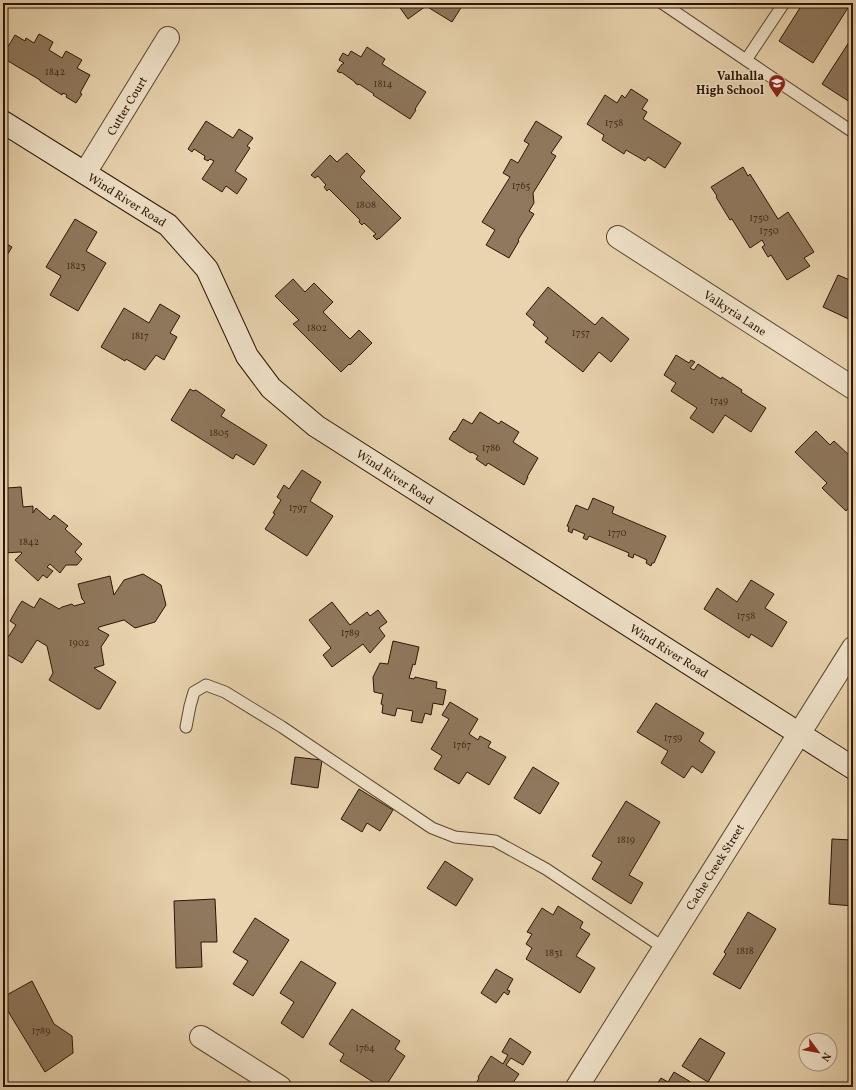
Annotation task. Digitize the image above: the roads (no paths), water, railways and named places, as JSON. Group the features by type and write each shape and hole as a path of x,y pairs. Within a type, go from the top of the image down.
{"street":[{"name":"Cutter Court","path":"85,173 168,38"},
{"name":"Wind River Road","path":"3,122 168,225 207,269 247,356 271,388 316,426 853,768"},
{"name":"Valkyria Lane","path":"618,237 853,388"},
{"name":"Cache Creek Street","path":"577,1087 853,648"},
{"path":"202,1037 280,1087"}],"lane":[{"path":"662,3 853,132"},
{"path":"746,60 784,3"},
{"path":"186,727 194,692 206,685 225,692 282,727 432,828 455,837 495,841 546,870 664,948"}],"place":[{"name":"Valhalla High School","path":"777,98"}]}
